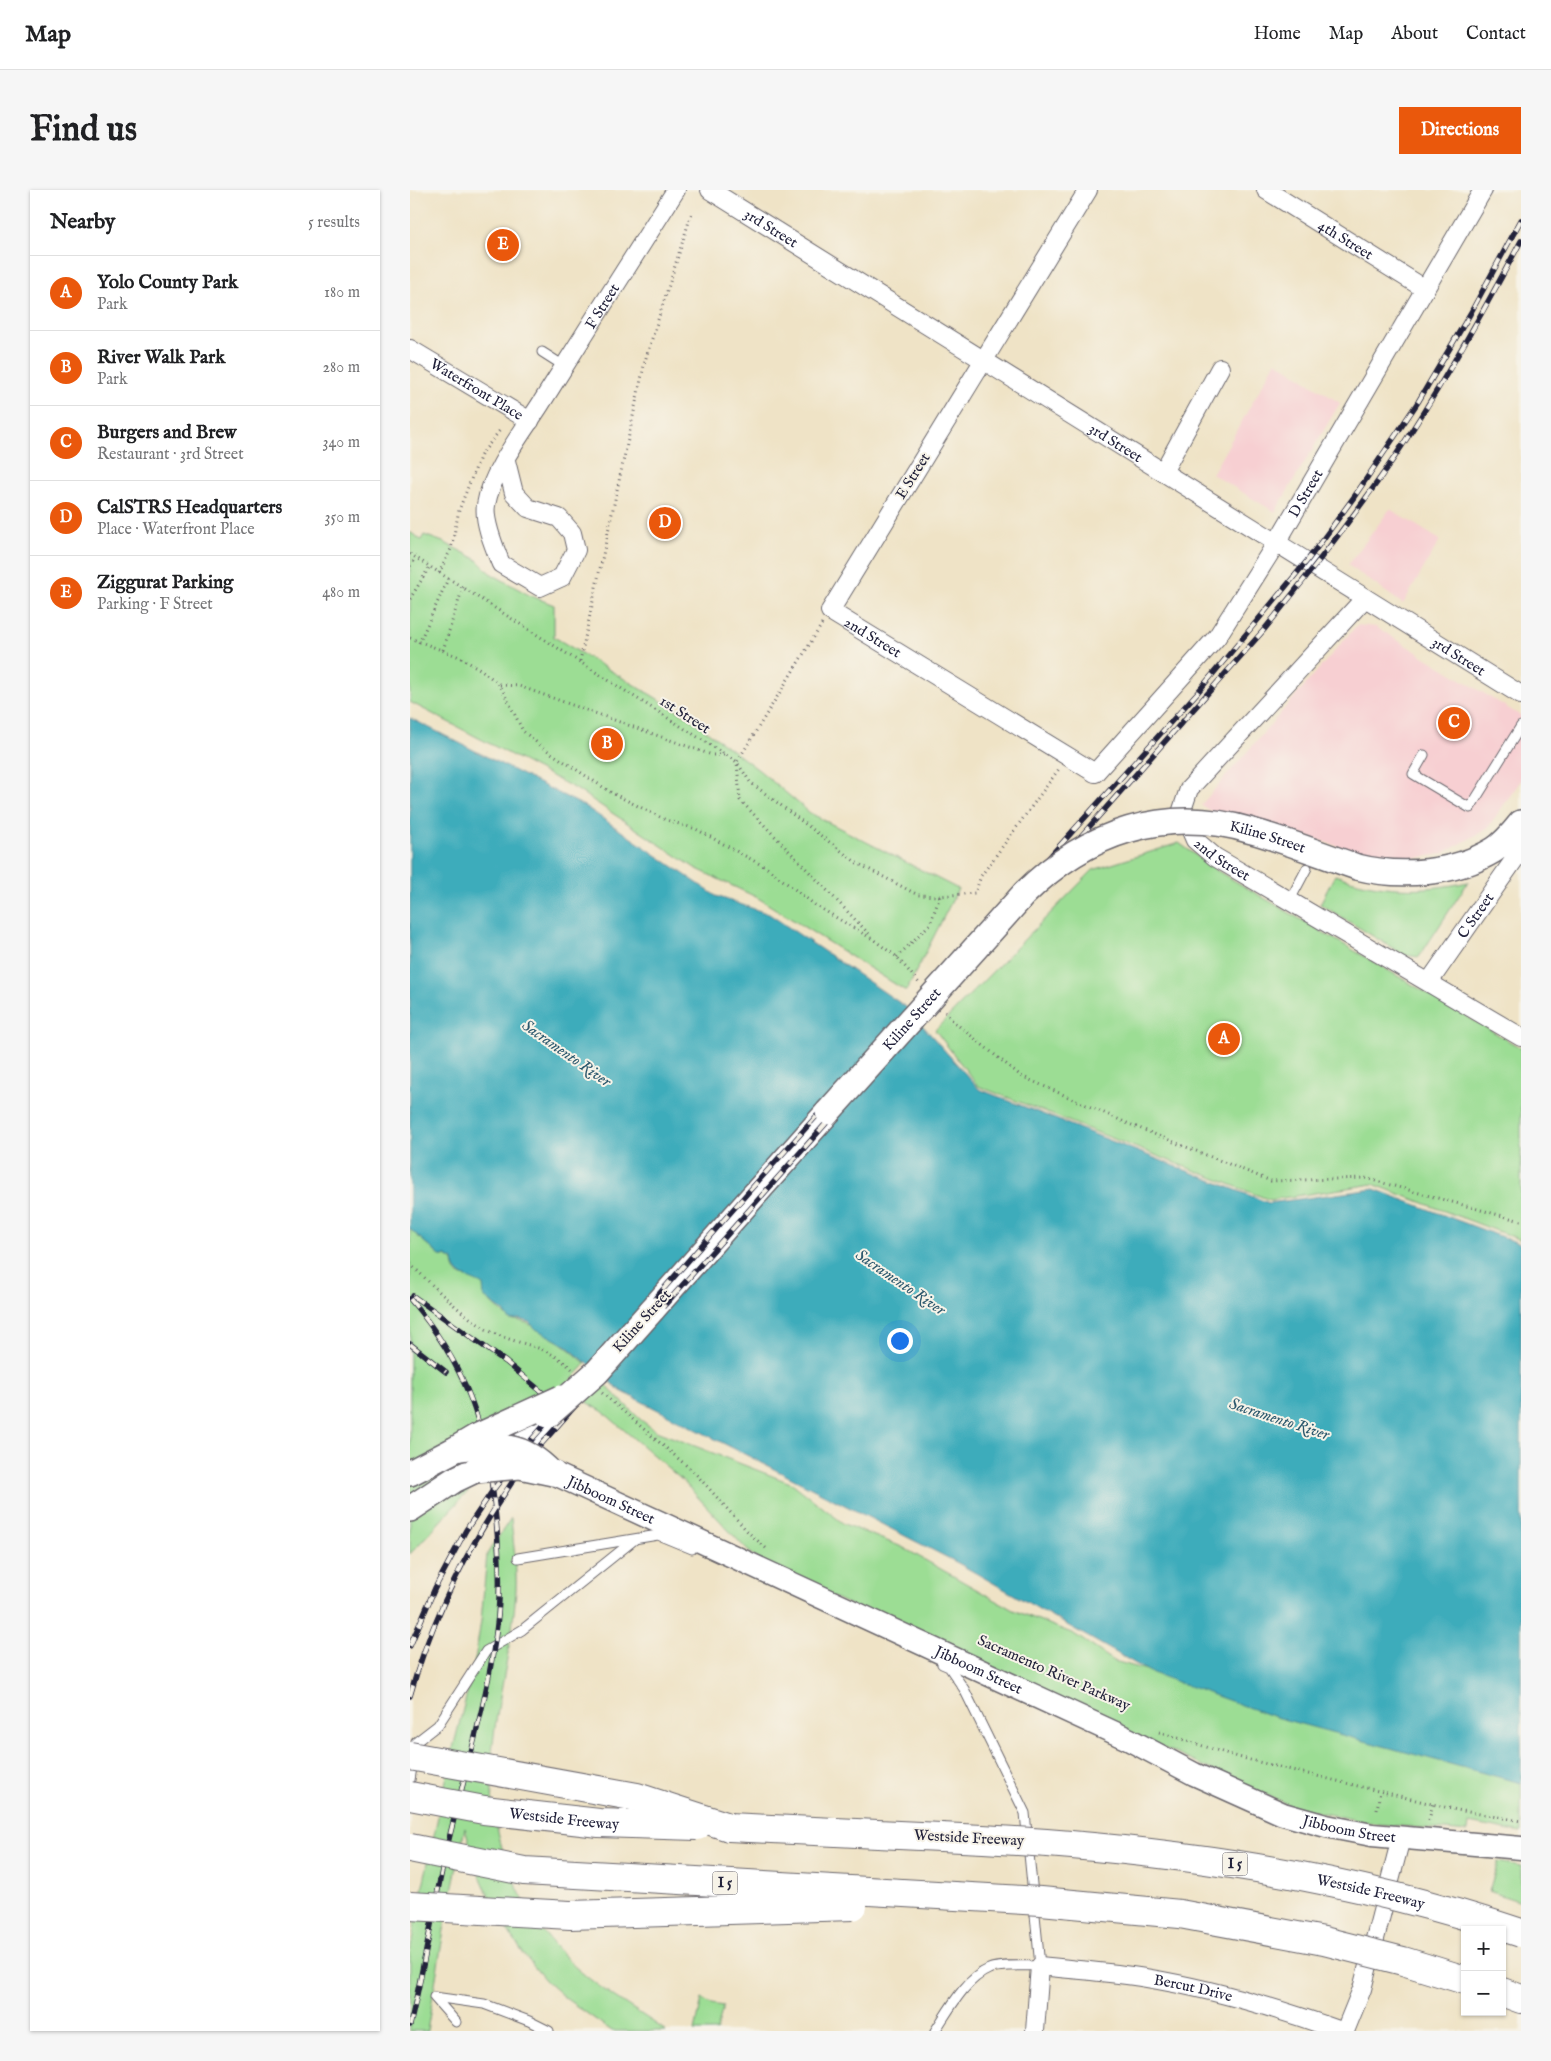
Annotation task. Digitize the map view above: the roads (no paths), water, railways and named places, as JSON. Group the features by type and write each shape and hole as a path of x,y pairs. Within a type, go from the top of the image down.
{"highway":[{"path":"410,1756 636,1797 729,1827"},
{"name":"Westside Freeway","path":"410,1796 484,1810 599,1823 1020,1840 1162,1853 1291,1873 1371,1890 1521,1933"},
{"name":"I 5","path":"410,1848 524,1871 1041,1901 1180,1914 1261,1928 1403,1961 1461,1979"},
{"path":"410,1906 570,1915 1041,1901"},
{"path":"1506,1993 1521,1999"}],"main road":[{"name":"Kiline Street","path":"522,1449 531,1432 540,1421 579,1389 610,1358 1024,894 1068,856 1117,832 1167,821 1193,821 1251,830 1357,867 1400,873 1442,869 1493,850 1521,823"},
{"path":"410,1473 476,1437 579,1389"},
{"path":"410,1509 454,1480 522,1449"},
{"path":"474,1470 520,1466 553,1473"}],"street":[{"name":"F Street","path":"530,422 676,190"},
{"name":"3rd Street","path":"710,190 1521,694"},
{"name":"E Street","path":"830,610 1088,190"},
{"name":"4th Street","path":"1266,190 1425,289"},
{"name":"D Street","path":"1095,773 1217,637 1277,542 1483,190"},
{"name":"Waterfront Place","path":"410,349 530,422 506,461 494,482 486,507 491,536 501,564 540,587 562,577 576,550 572,533 559,518 528,508 514,493 506,461"},
{"path":"1163,472 1220,368"},
{"name":"2nd Street","path":"1365,598 1190,789 1182,810 1195,840 1215,857 1521,1037"},
{"name":"2nd Street","path":"830,610 1095,773"},
{"name":"C Street","path":"1429,982 1521,850"},
{"name":"Jibboom Street","path":"454,1450 486,1445 522,1449 538,1457 553,1473 1128,1739 1194,1774 1283,1814 1326,1826 1401,1838 1521,1848"},
{"path":"1345,2031 1362,1989 1401,1838"},
{"path":"1035,2031 1040,1966"},
{"name":"Bercut Drive","path":"1040,1966 1144,1977 1220,1993 1294,2014 1341,2031"}],"lane":[{"path":"542,352 564,366"},
{"path":"1424,755 1413,774 1470,808 1521,726"},
{"path":"1290,900 1306,868"},
{"path":"518,1558 658,1535 705,1554"},
{"path":"410,1780 416,1742 438,1725 486,1651 522,1630 634,1540"},
{"path":"723,1562 732,1567"},
{"path":"904,1646 913,1651"},
{"path":"931,1659 949,1667 964,1689 1025,1813 1040,1966 990,1968 977,1976 953,2004 936,2031"},
{"path":"456,2022 434,1997 484,2004 529,2021 549,2031"}],"water":[{"name":"Sacramento River","path":"410,718 586,807 716,896 769,914 906,1007 979,1089 1269,1203 1374,1189 1521,1244 1521,1783 1275,1717 1150,1672 958,1563 621,1391 565,1345 536,1329 529,1322 519,1319 510,1320 504,1312 484,1297 483,1285 460,1274 454,1266 453,1260 446,1256 440,1256 410,1229"}],"railway":[{"path":"410,1646 435,1588 466,1530 493,1490 533,1438 751,1189 1197,693 1307,561 1354,497 1418,402 1470,314 1521,220"},
{"path":"410,1696 431,1632 444,1602 474,1542 529,1458 1263,631 1348,522 1396,455 1461,350 1521,241"},
{"path":"413,1296 506,1362 543,1393"},
{"path":"410,1299 446,1348 459,1372 479,1423 491,1479 498,1537 499,1577 498,1616 489,1673 477,1730 448,1843 410,2025"},
{"path":"410,1344 446,1372"}],"place":[{"name":"Ziggurat Parking","path":"503,245"},
{"name":"CalSTRS Headquarters","path":"665,523"},
{"name":"Burgers and Brew","path":"1454,723"},
{"name":"River Walk Park","path":"607,744"},
{"name":"Yolo County Park","path":"1224,1039"}]}
